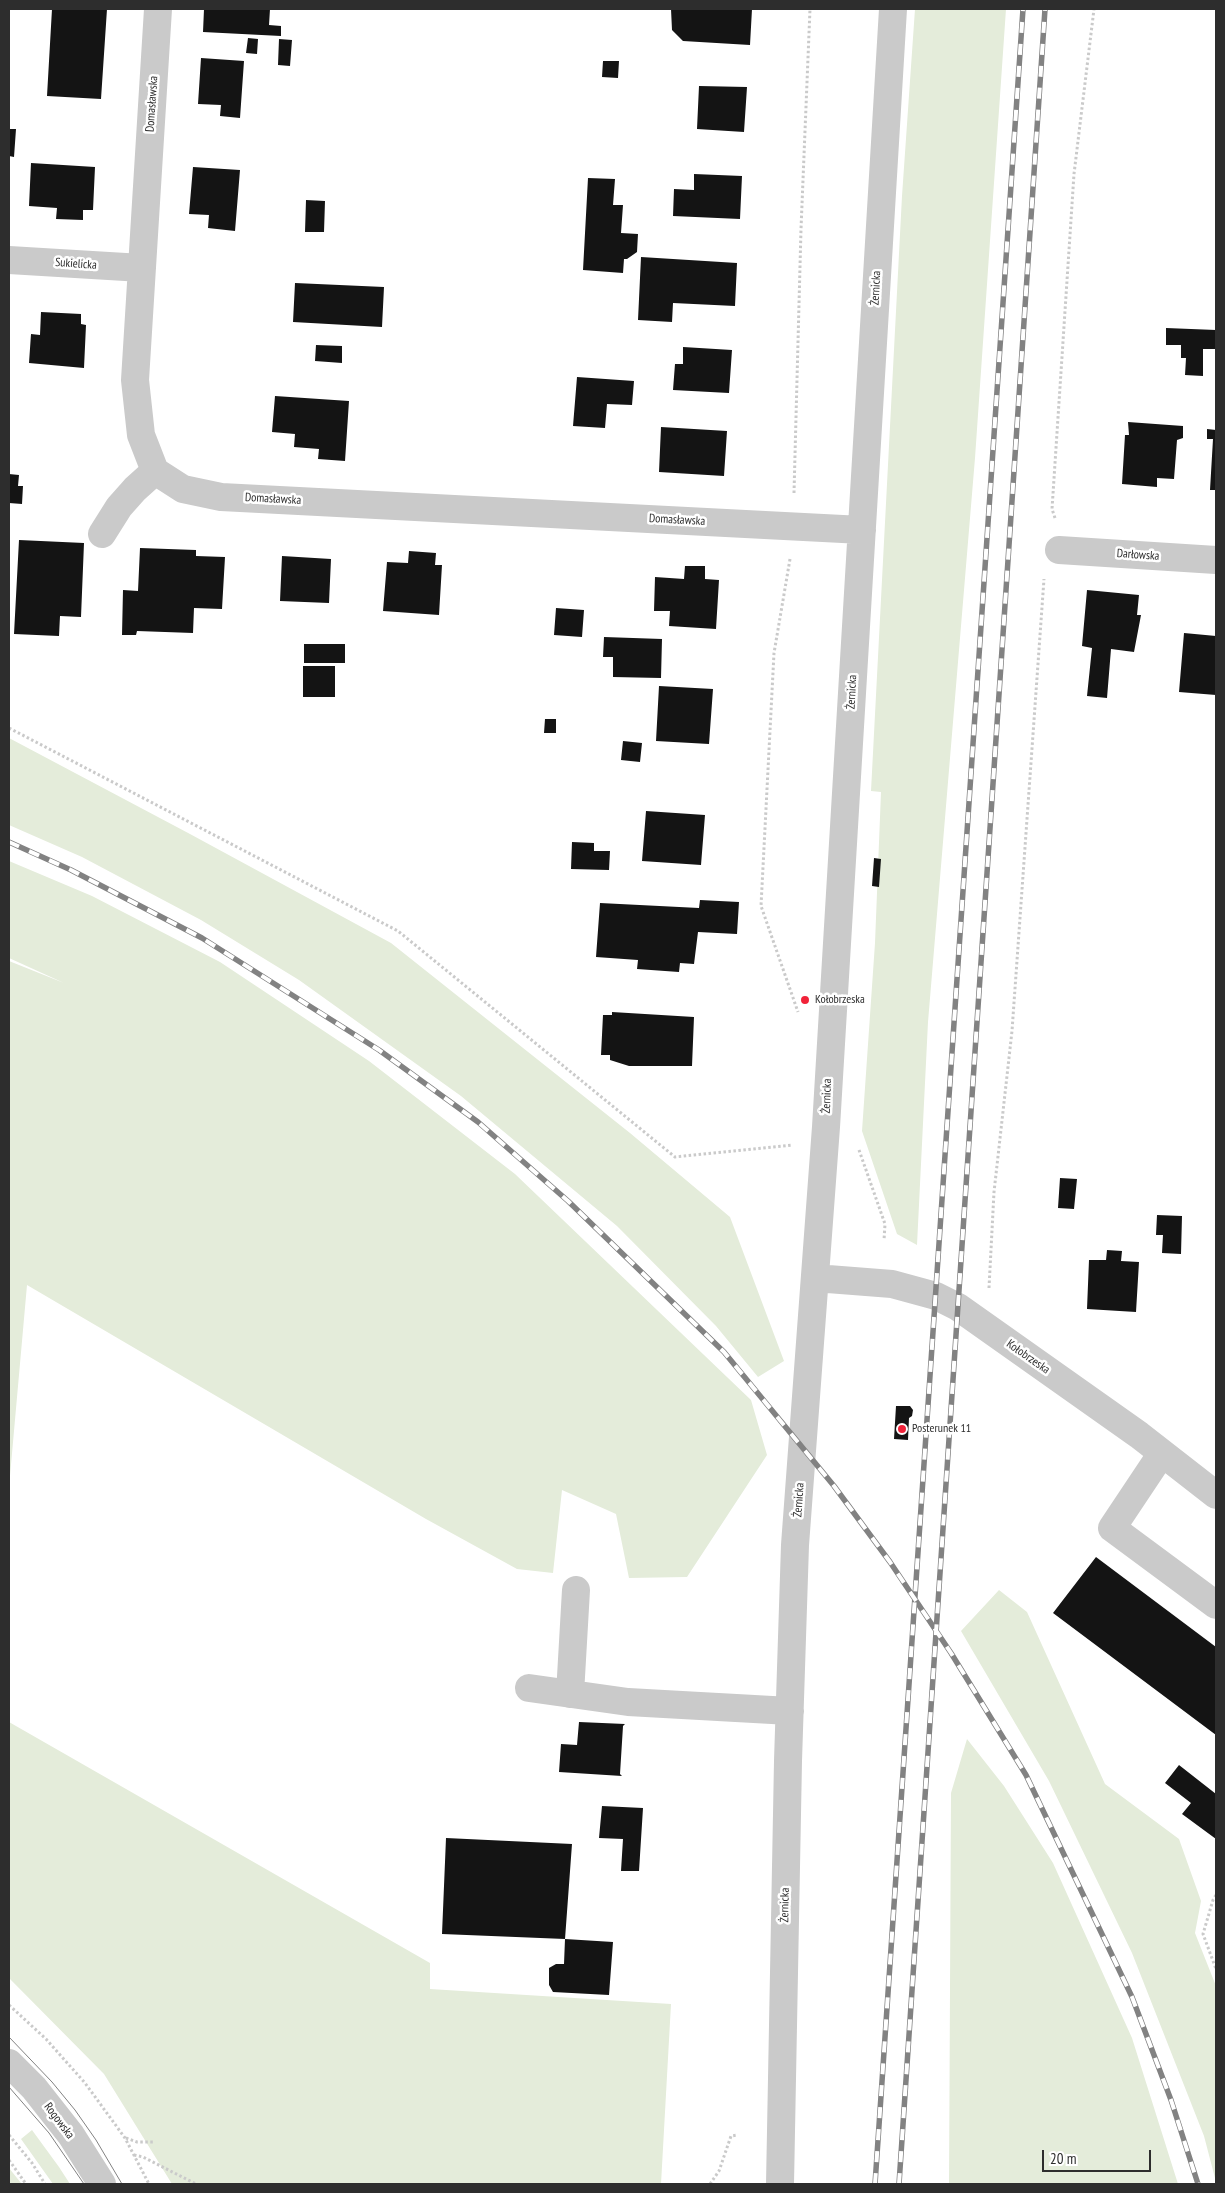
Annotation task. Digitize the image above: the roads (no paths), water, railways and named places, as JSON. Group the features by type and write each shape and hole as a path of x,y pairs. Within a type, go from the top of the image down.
{"street":[{"name":"Domasławska","path":"158,9 135,380 141,435 154,471 183,489 222,497 862,530"},
{"name":"Żernicka","path":"780,2184 788,1761 795,1545 862,530 893,9"},
{"name":"Sukielicka","path":"9,260 142,268"},
{"path":"102,534 119,507 154,471"},
{"name":"Darłowska","path":"1059,550 1216,560"},
{"name":"Kołobrzeska","path":"814,1278 892,1284 936,1296 958,1307 1113,1416 1216,1495"},
{"path":"1162,1453 1112,1528 1216,1604"},
{"path":"570,1694 576,1590"},
{"path":"529,1688 628,1702 790,1710"},
{"name":"Rogowska","path":"9,2063 34,2088 71,2135 102,2184"}],"tram line":[{"path":"9,2037 52,2082 75,2110 96,2140 122,2184"},
{"path":"9,2087 49,2133 84,2184"}],"railway":[{"path":"875,2184 1023,9"},
{"path":"899,2184 1045,9"},
{"path":"9,842 71,870 202,938 379,1050 478,1122 568,1201 724,1352 834,1486 890,1562 951,1653 1026,1775 1132,1997 1171,2100 1198,2184"}],"place":[{"name":"Kołobrzeska","path":"805,1000"},
{"name":"Posterunek 11","path":"902,1429"}]}
